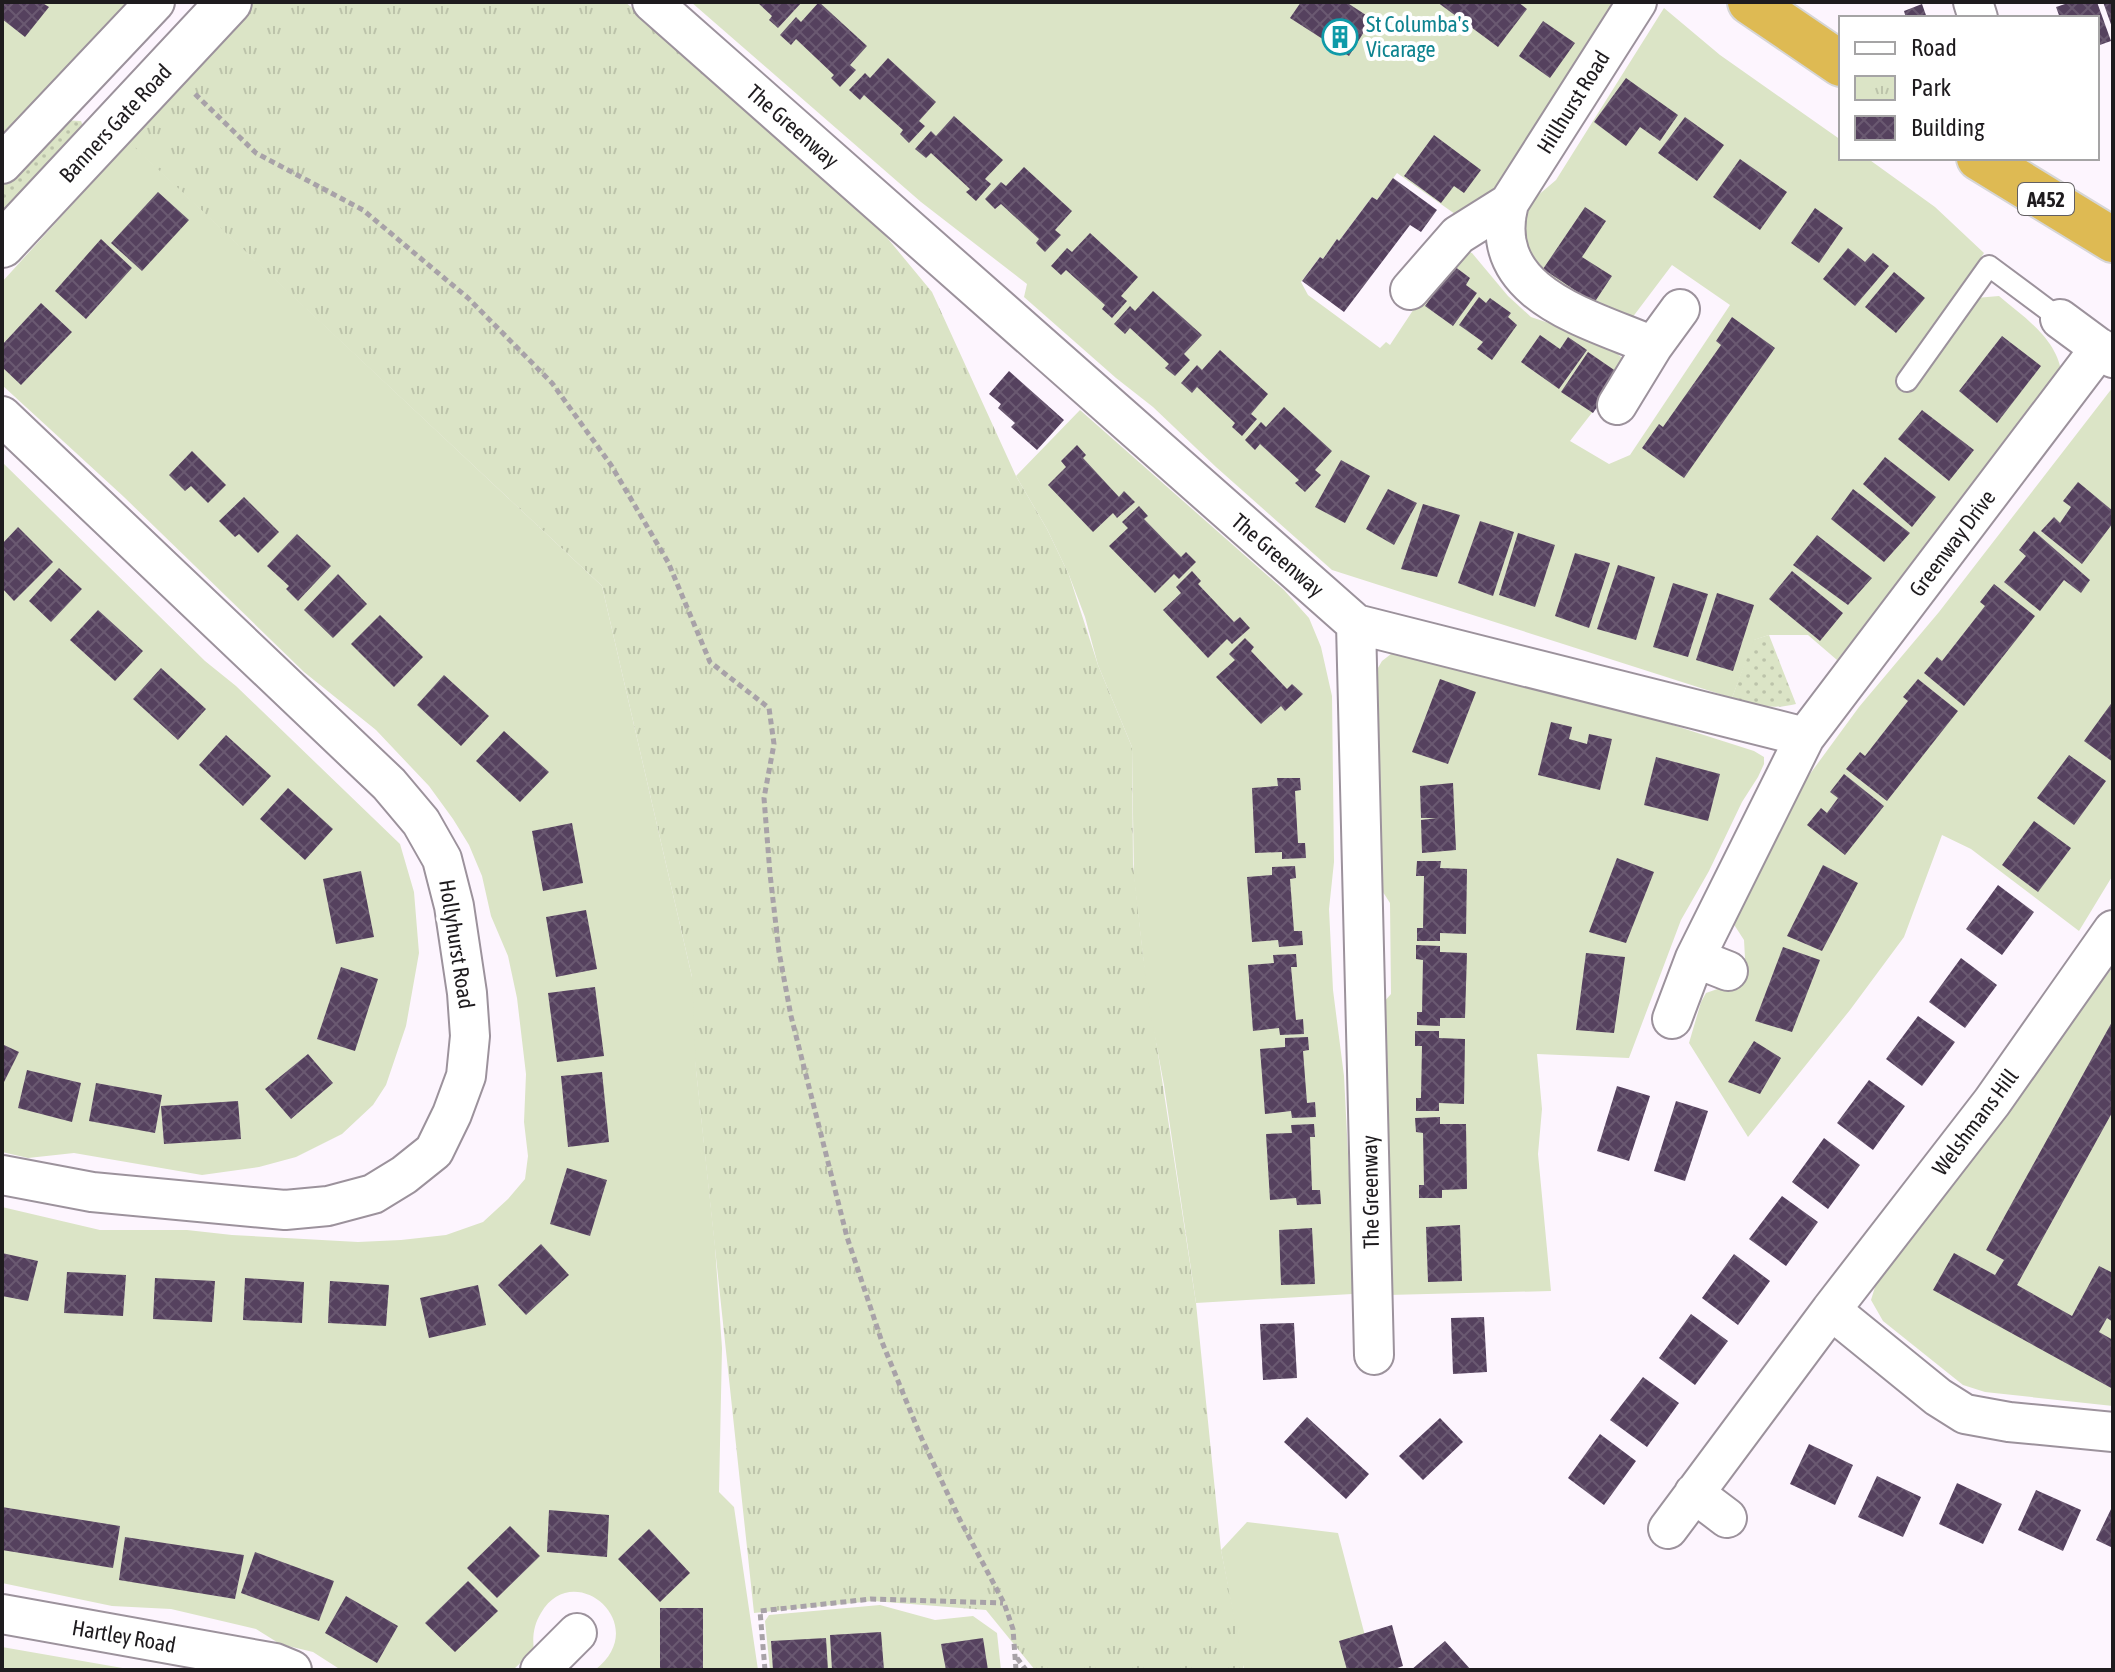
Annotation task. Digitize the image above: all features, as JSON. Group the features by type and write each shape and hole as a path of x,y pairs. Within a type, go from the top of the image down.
{"highway":[{"path":"1750,2 1839,63"},
{"name":"A452","path":"1982,160 2113,240"}],"street":[{"path":"2,164 155,2"},
{"name":"Banners Gate Road","path":"2,245 229,2"},
{"name":"The Greenway","path":"652,2 1356,624 1374,1355"},
{"name":"Hillhurst Road","path":"1637,2 1509,203 1504,221 1506,247 1519,274 1547,301 1653,346"},
{"name":"Hillhurst Road","path":"1410,290 1458,235 1509,203"},
{"path":"1617,405 1680,309"},
{"name":"Greenway Drive","path":"1672,1019 1712,964 1805,737 2106,353 2060,319"},
{"name":"Hollyhurst Road","path":"2,416 389,784 421,822 442,859 454,906 470,1036 466,1076 434,1151 373,1194 328,1206 285,1210 92,1192 2,1175"},
{"path":"1356,624 1805,737"},
{"name":"Welshmans Hill","path":"1668,1529 1831,1310 1992,1102 2113,930"},
{"path":"1831,1310 1938,1397 1965,1414 2009,1422 2113,1432"},
{"path":"1694,1493 1727,1518"},
{"name":"Hartley Road","path":"2,1614 275,1663 292,1670"},
{"path":"540,1670 577,1633"}],"lane":[{"path":"1907,381 1989,266 2060,319"}],"path":[{"path":"167,67 256,153 363,210 468,298 552,383 611,465 668,562 710,662 769,708 774,744 764,798 779,952 791,1016 847,1237 882,1342 921,1437 1004,1603 1013,1629 1016,1670"},
{"path":"765,1670 760,1611 871,1599 1004,1603"},
{"path":"1016,1657 1026,1670"}],"green space":[{"path":"2,2 132,2 2,138"},
{"path":"249,2 625,2 831,170 932,292 1016,476 1069,575 1098,665 1132,747 1133,864 1143,955 1196,1303 1221,1550 1243,1670 1035,1670 986,1610 873,1601 754,1613 692,1033 692,977 602,586 125,139"},
{"path":"691,2 1621,2 1512,177 1462,219 1397,173 1377,200 1372,197 1339,241 1323,259 1320,257 1301,282 1308,295 1380,348 1386,342 1390,345 1451,253 1461,250 1472,253 1508,296 1531,317 1602,341 1627,362 1626,369 1570,441 1609,464 1630,455 1730,305 1672,265 1632,318 1572,302 1514,241 1529,203 1556,180 1664,8 1720,55 1839,139 1839,160 1870,160 1935,207 1984,253 1896,384 1907,392 1976,298 1999,296 2048,341 2055,352 2062,377 1837,660 1808,635 1769,635 1754,640 1732,698 1332,570 1153,407 1024,297 1027,284 921,202"},
{"path":"62,120 81,121 87,136 2,226 2,184"},
{"path":"129,142 602,586 692,977 696,1069 715,1246 722,1348 719,1492 734,1507 758,1670 595,1670 611,1652 616,1634 612,1617 602,1603 588,1594 571,1592 555,1597 541,1613 534,1631 534,1650 513,1670 341,1670 313,1652 280,1644 256,1629 171,1609 112,1606 2,1583 2,1207 100,1230 187,1230 358,1242 401,1240 446,1235 483,1222 525,1179 528,1156 524,1122 526,1074 517,998 508,956 491,916 482,876 469,845 453,819 429,786 376,730 304,672 124,497 2,385 2,282"},
{"path":"2113,387 2113,875 2079,931 1971,849 1942,835 1904,937 1748,1137 1689,1043 1706,993 1726,986 1740,971 1745,958 1744,940 1731,920 1777,819 1859,707 1939,612"},
{"path":"1080,410 1284,590 1309,618 1321,647 1332,696 1334,862 1329,909 1333,990 1344,1076 1353,1252 1352,1294 1196,1303 1164,1085 1148,1000 1134,878 1132,747 1098,665 1069,575 1016,476"},
{"path":"2,462 205,661 236,686 400,844 414,892 419,953 406,1026 386,1085 373,1105 342,1134 296,1157 259,1167 202,1175 74,1153 28,1158 2,1152"},
{"path":"1769,635 1796,704 1764,706 1732,698 1753,640"},
{"path":"1400,647 1632,712 1754,751 1764,757 1758,777 1681,920 1629,1058 1537,1054 1542,1109 1538,1154 1551,1291 1388,1295 1388,1115 1382,1004 1391,994 1390,903 1379,886 1375,673 1382,661"},
{"path":"2113,967 2113,1406 1985,1392 1963,1385 1883,1321 1871,1300 1879,1274"},
{"path":"1247,1522 1338,1533 1374,1670 1244,1670 1221,1550"},
{"path":"880,1605 935,1620 973,1616 997,1633 1001,1670 770,1670 765,1621 769,1615"},
{"path":"2,1647 134,1670 2,1670"}],"building":[{"path":"2,2 41,2 49,7 25,37 2,19"},
{"path":"757,2 802,2 778,28 769,20 772,16"},
{"path":"819,2 867,46 850,65 856,70 840,87 831,78 834,75 796,39 791,45 780,35 796,17 801,22"},
{"name":"St Columba's Vicarage","path":"1301,2 1346,2 1372,19 1349,56 1290,18"},
{"path":"1437,2 1518,2 1527,9 1498,47"},
{"path":"2071,2 2097,2 2111,41 2099,45 2099,16 2059,16 2056,7"},
{"path":"2103,2 2113,2 2113,30"},
{"path":"1922,4 1926,16 1905,16 1904,11"},
{"path":"1543,21 1575,43 1550,78 1519,56"},
{"path":"888,58 936,102 919,121 925,126 909,143 900,134 903,130 864,95 860,100 849,90 865,73 870,78"},
{"path":"1626,78 1678,115 1660,141 1640,127 1626,146 1594,122"},
{"path":"954,116 1003,160 985,179 991,184 976,201 966,192 970,189 931,153 926,158 915,149 931,131 936,136"},
{"path":"1685,117 1724,145 1697,181 1658,153"},
{"path":"1434,135 1481,170 1464,193 1454,186 1441,203 1404,176"},
{"path":"1740,159 1787,192 1760,230 1713,197"},
{"path":"1024,167 1072,211 1055,230 1061,235 1045,252 1036,243 1039,239 1001,204 995,209 985,199 1001,182 1006,186"},
{"path":"1393,178 1437,210 1421,232 1410,225 1344,312 1302,281 1320,257 1323,259 1337,239 1339,241 1372,197 1377,200"},
{"path":"158,192 189,220 142,271 111,243"},
{"path":"1585,207 1606,221 1582,257 1612,276 1594,303 1543,269"},
{"path":"1815,208 1843,228 1819,263 1791,243"},
{"path":"1090,233 1138,277 1121,296 1127,301 1112,318 1102,309 1105,305 1066,270 1061,275 1051,266 1067,248 1072,252"},
{"path":"101,239 132,268 86,319 55,291"},
{"path":"1848,248 1865,262 1873,253 1889,266 1855,306 1823,279"},
{"path":"1454,266 1470,278 1466,285 1477,293 1453,326 1425,306"},
{"path":"1894,272 1925,298 1896,333 1865,307"},
{"path":"1153,291 1202,335 1184,354 1190,360 1175,376 1165,368 1169,364 1130,328 1125,334 1114,324 1130,306 1135,311"},
{"path":"1479,297 1486,303 1490,298 1511,313 1508,317 1517,325 1492,360 1477,349 1483,342 1459,325"},
{"path":"41,303 72,332 21,385 2,367 2,345"},
{"path":"1732,317 1775,348 1684,478 1642,448 1659,424 1663,427 1721,345 1716,341"},
{"path":"1540,335 1560,349 1568,337 1587,350 1559,389 1521,362"},
{"path":"2002,336 2041,366 1997,423 1959,391"},
{"path":"1220,350 1268,394 1251,414 1257,419 1242,436 1232,427 1235,423 1197,387 1192,393 1181,383 1197,365 1202,370"},
{"path":"1588,352 1620,374 1593,413 1561,392"},
{"path":"1009,371 1064,420 1037,450 1011,427 1015,423 998,408 1001,404 989,394"},
{"path":"1284,407 1332,451 1315,470 1321,475 1305,492 1295,483 1299,480 1260,444 1255,450 1245,440 1261,422 1266,427"},
{"path":"1922,410 1974,450 1949,481 1898,439"},
{"path":"1077,445 1086,455 1083,458 1119,497 1124,491 1135,502 1117,518 1113,513 1093,532 1048,485 1066,467 1061,461"},
{"path":"192,451 226,485 208,503 191,486 185,491 169,475"},
{"path":"1885,457 1936,497 1912,527 1863,484"},
{"path":"1341,460 1370,476 1345,523 1315,507"},
{"path":"2078,482 2113,511 2113,523 2082,564 2041,531 2054,517 2060,523 2071,507 2063,501"},
{"path":"1388,489 1417,503 1394,545 1366,529"},
{"path":"1853,489 1910,533 1884,562 1831,519"},
{"path":"244,497 279,532 258,553 239,534 235,537 219,521"},
{"path":"1423,504 1460,515 1437,577 1401,569"},
{"path":"1139,506 1148,516 1144,519 1181,557 1186,552 1196,562 1179,579 1174,574 1155,593 1109,546 1128,528 1122,522"},
{"path":"1480,521 1514,532 1493,596 1458,583"},
{"path":"18,527 53,562 14,601 2,588 2,544"},
{"path":"2034,531 2090,580 2081,593 2064,580 2040,611 2004,582 2026,556 2019,550"},
{"path":"1518,533 1555,545 1535,607 1499,595"},
{"path":"297,534 331,566 298,601 286,589 289,586 267,566"},
{"path":"1817,535 1872,578 1848,605 1793,565"},
{"path":"1575,553 1610,563 1589,628 1555,616"},
{"path":"1618,565 1655,577 1636,640 1597,629"},
{"path":"59,568 82,589 51,622 29,601"},
{"path":"1192,571 1201,581 1198,584 1234,622 1240,617 1250,628 1232,644 1227,639 1208,658 1163,610 1181,593 1176,587"},
{"path":"1792,571 1843,613 1820,641 1769,599"},
{"path":"338,574 367,604 333,638 304,610"},
{"path":"1673,583 1708,594 1688,657 1653,647"},
{"path":"1994,584 2035,616 1964,706 1924,673 1937,657 1942,661 1985,606 1980,602"},
{"path":"1717,593 1754,605 1733,671 1696,660"},
{"path":"98,610 143,651 115,681 70,640"},
{"path":"380,615 423,657 394,687 351,644"},
{"path":"1245,638 1254,647 1251,651 1287,689 1292,684 1303,694 1285,711 1281,706 1261,724 1216,677 1235,660 1229,654"},
{"path":"161,668 206,709 178,740 133,699"},
{"path":"444,675 489,716 461,746 417,705"},
{"path":"1440,679 1476,692 1448,764 1412,752"},
{"path":"1918,679 1958,711 1887,801 1846,769 1860,752 1865,756 1908,701 1903,697"},
{"path":"2113,701 2113,762 2084,741"},
{"path":"1551,722 1572,727 1569,739 1587,744 1589,734 1612,739 1600,790 1538,775"},
{"path":"504,731 549,772 520,802 476,761"},
{"path":"226,735 271,776 243,806 199,765"},
{"path":"2069,755 2106,781 2074,825 2037,798"},
{"path":"1656,757 1720,774 1708,821 1644,805"},
{"path":"1844,774 1884,806 1845,855 1807,825 1821,808 1827,813 1838,798 1830,792"},
{"path":"1277,778 1300,778 1301,790 1295,791 1298,843 1305,843 1306,858 1282,859 1282,852 1255,853 1252,788 1278,786"},
{"path":"1453,783 1456,850 1422,853 1421,820 1437,818 1421,818 1420,786"},
{"path":"288,788 333,829 305,860 260,819"},
{"path":"2034,821 2071,848 2038,892 2002,865"},
{"path":"572,823 583,883 543,891 532,831"},
{"path":"1617,858 1654,872 1626,943 1589,932"},
{"path":"1417,861 1441,861 1440,868 1467,869 1466,934 1440,933 1440,941 1417,941 1417,928 1423,928 1424,876 1416,876"},
{"path":"1823,865 1858,883 1822,951 1787,936"},
{"path":"1295,866 1296,878 1290,879 1294,931 1302,931 1303,945 1279,947 1278,940 1252,942 1247,877 1272,875 1272,867"},
{"path":"361,871 374,937 336,944 323,879"},
{"path":"1998,885 2034,912 2002,955 1966,929"},
{"path":"586,910 597,969 556,977 546,917"},
{"path":"1416,945 1440,946 1440,952 1467,953 1465,1018 1440,1018 1440,1026 1417,1025 1417,1012 1422,1012 1423,960 1416,959"},
{"path":"1783,947 1820,960 1792,1032 1755,1021"},
{"path":"1586,953 1625,957 1614,1033 1576,1030"},
{"path":"1296,954 1297,967 1291,967 1296,1020 1303,1019 1304,1034 1280,1035 1279,1028 1253,1031 1248,965 1274,963 1273,955"},
{"path":"1961,958 1997,985 1965,1028 1929,1002"},
{"path":"341,967 378,979 355,1051 317,1039"},
{"path":"595,987 604,1056 557,1062 548,993"},
{"path":"1918,1016 1955,1042 1922,1086 1886,1059"},
{"path":"2113,1020 2113,1111 2017,1285 2072,1316 2099,1266 2113,1273 2113,1322 2107,1318 2099,1332 2113,1340 2113,1389 1933,1290 1954,1253 1995,1275 2004,1260 1986,1250"},
{"path":"1415,1031 1439,1031 1439,1038 1465,1039 1464,1104 1439,1103 1439,1111 1416,1111 1416,1098 1421,1098 1422,1046 1415,1046"},
{"path":"1308,1037 1309,1050 1303,1051 1307,1103 1315,1102 1316,1117 1292,1118 1291,1111 1265,1114 1260,1049 1285,1047 1285,1038"},
{"path":"1754,1041 1781,1058 1760,1094 1728,1082"},
{"path":"2,1044 19,1052 2,1086"},
{"path":"308,1054 333,1083 291,1119 265,1089"},
{"path":"27,1070 81,1083 72,1122 18,1108"},
{"path":"602,1072 609,1142 568,1147 561,1076"},
{"path":"1869,1080 1905,1106 1873,1150 1837,1123"},
{"path":"96,1083 162,1095 155,1133 89,1121"},
{"path":"1617,1086 1650,1096 1629,1161 1597,1151"},
{"path":"238,1101 241,1139 164,1144 161,1106"},
{"path":"1676,1101 1708,1111 1685,1181 1654,1171"},
{"path":"1440,1117 1440,1124 1466,1124 1467,1189 1442,1190 1442,1198 1419,1198 1419,1185 1424,1185 1423,1133 1416,1132 1415,1118"},
{"path":"1314,1124 1315,1137 1310,1137 1312,1190 1320,1190 1321,1204 1297,1205 1296,1198 1270,1200 1266,1134 1292,1133 1291,1125"},
{"path":"1824,1138 1860,1165 1828,1209 1792,1182"},
{"path":"567,1168 607,1180 590,1236 550,1224"},
{"path":"1782,1196 1818,1222 1786,1266 1749,1239"},
{"path":"1460,1225 1462,1281 1428,1282 1426,1227"},
{"path":"1312,1228 1315,1284 1281,1285 1279,1230"},
{"path":"541,1244 569,1275 526,1315 498,1285"},
{"path":"2,1253 38,1261 28,1301 2,1296"},
{"path":"1734,1254 1770,1281 1738,1325 1702,1298"},
{"path":"67,1272 126,1275 123,1316 64,1313"},
{"path":"155,1278 215,1281 212,1322 153,1319"},
{"path":"245,1278 304,1282 302,1323 243,1320"},
{"path":"330,1281 389,1285 386,1326 328,1323"},
{"path":"478,1285 486,1325 429,1338 420,1298"},
{"path":"1691,1314 1728,1341 1695,1385 1659,1358"},
{"path":"1484,1317 1487,1372 1453,1374 1451,1318"},
{"path":"1294,1323 1297,1378 1263,1380 1260,1324"},
{"path":"1643,1377 1679,1403 1647,1447 1610,1420"},
{"path":"1307,1417 1369,1474 1346,1499 1284,1442"},
{"path":"1440,1418 1463,1442 1423,1480 1399,1456"},
{"path":"1600,1434 1636,1461 1604,1505 1568,1478"},
{"path":"1809,1444 1853,1465 1835,1505 1790,1484"},
{"path":"1877,1476 1921,1497 1903,1537 1858,1517"},
{"path":"1957,1483 2002,1504 1983,1544 1939,1524"},
{"path":"2036,1490 2081,1510 2063,1551 2018,1530"},
{"path":"2113,1505 2113,1548 2096,1540"},
{"path":"2,1507 120,1526 113,1568 2,1550"},
{"path":"549,1510 609,1515 607,1557 547,1552"},
{"path":"510,1526 540,1556 497,1598 467,1568"},
{"path":"649,1529 690,1573 660,1602 618,1559"},
{"path":"125,1537 244,1555 235,1599 119,1580"},
{"path":"255,1552 334,1581 319,1621 241,1593"},
{"path":"468,1581 498,1611 455,1652 425,1623"},
{"path":"346,1596 398,1626 377,1663 325,1633"},
{"path":"660,1608 703,1608 703,1668 660,1668"},
{"path":"1392,1625 1403,1666 1391,1670 1347,1670 1339,1641"},
{"path":"881,1632 884,1670 832,1670 830,1635"},
{"path":"826,1638 828,1670 773,1670 771,1641"},
{"path":"983,1638 988,1670 946,1670 941,1644"},
{"path":"1445,1641 1471,1670 1411,1670"}],"place":[{"name":"St Columba's Vicarage","path":"1340,37"}]}
